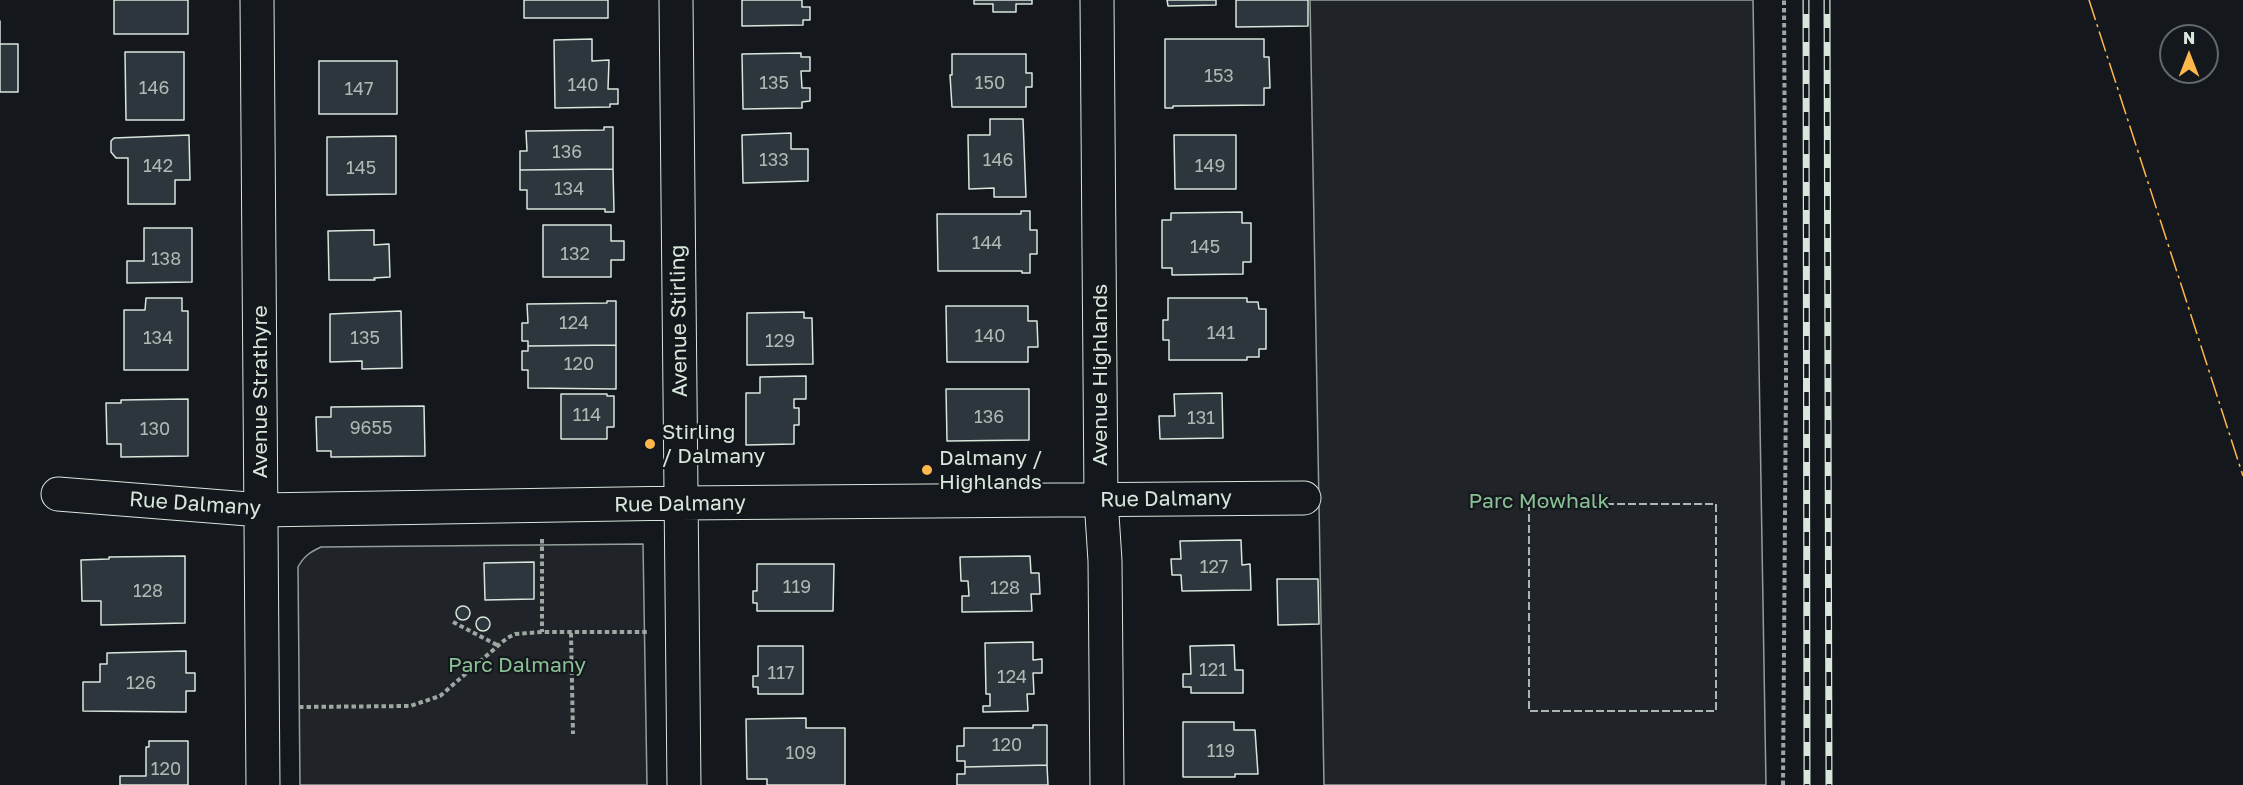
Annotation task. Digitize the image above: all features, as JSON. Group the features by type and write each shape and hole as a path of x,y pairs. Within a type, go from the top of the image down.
{"street":[{"name":"Avenue Strathyre","path":"257,0 263,785"},
{"name":"Avenue Stirling","path":"676,0 684,785"},
{"name":"Avenue Highlands","path":"1097,0 1101,499 1105,561 1107,785"},
{"name":"Rue Dalmany","path":"58,494 261,510 681,503 1304,498"}],"path":[{"path":"1783,785 1784,0"},
{"path":"542,506 542,632"},
{"path":"453,622 499,646"},
{"path":"262,707 410,706 418,704 440,696 515,634 682,632"},
{"path":"571,633 573,734"}],"green space":[{"name":"Parc Mowhalk","path":"1310,0 1753,0 1766,785 1324,785"},
{"name":"Parc Dalmany","path":"643,544 647,785 300,785 298,567 310,553 321,547"}],"building":[{"path":"114,0 188,0 188,34 114,34"},
{"path":"524,0 608,0 608,18 524,18"},
{"path":"742,0 802,0 802,7 810,7 810,20 803,20 803,25 742,26"},
{"path":"974,0 1032,0 1032,4 1016,4 1016,12 993,12 993,4 974,4"},
{"path":"1167,0 1216,0 1216,5 1168,6"},
{"path":"1236,0 1308,0 1308,26 1236,27"},
{"path":"592,39 592,61 609,60 608,89 618,89 618,104 610,104 610,107 555,108 554,40"},
{"path":"1165,39 1264,39 1264,57 1269,57 1270,88 1264,88 1264,105 1165,108"},
{"path":"0,44 18,44 18,92 0,92"},
{"path":"125,52 184,52 184,120 126,120"},
{"path":"801,53 801,57 810,57 810,71 801,71 802,88 810,88 810,101 802,102 802,108 743,109 742,54"},
{"path":"952,54 1026,54 1026,73 1032,73 1032,87 1026,87 1026,107 952,107 950,75 952,75"},
{"path":"319,61 397,61 397,114 319,114"},
{"path":"990,119 1023,119 1026,197 994,197 994,188 969,189 968,135 990,135"},
{"path":"604,127 613,127 613,169 520,170 520,151 527,151 526,131 604,130"},
{"path":"791,133 791,149 808,149 808,181 743,183 742,135"},
{"path":"189,135 190,180 175,180 175,204 128,204 128,158 116,158 111,152 111,141 114,138"},
{"path":"1174,135 1236,135 1236,189 1175,189"},
{"path":"396,136 396,194 327,195 327,137"},
{"path":"613,169 614,212 605,212 605,209 527,209 527,190 520,190 520,170"},
{"path":"1021,211 1030,211 1030,230 1037,230 1037,254 1030,254 1030,273 1022,273 1022,271 938,271 937,214 1021,214"},
{"path":"1242,212 1242,223 1251,223 1251,262 1243,262 1243,274 1172,275 1172,268 1162,268 1162,220 1171,220 1171,213"},
{"path":"543,225 611,225 611,241 624,241 624,260 611,260 611,277 543,277"},
{"path":"144,228 192,228 192,282 127,283 127,261 144,261"},
{"path":"374,230 374,245 389,244 390,277 374,278 375,280 329,280 328,231"},
{"path":"146,298 182,298 182,311 188,311 188,370 124,370 124,310 145,310"},
{"path":"1168,298 1247,298 1247,302 1258,302 1259,309 1266,309 1266,349 1259,349 1259,357 1247,357 1247,360 1169,360 1169,340 1163,340 1163,320 1168,320"},
{"path":"607,301 616,301 616,345 528,346 528,341 522,341 522,323 528,323 527,304 607,303"},
{"path":"946,306 1028,306 1028,321 1037,321 1038,347 1028,347 1028,362 947,362"},
{"path":"401,311 402,368 362,369 362,361 330,362 330,314"},
{"path":"804,312 804,318 812,318 813,364 747,365 747,313"},
{"path":"616,345 616,389 528,388 528,370 522,370 522,351 528,351 528,346"},
{"path":"806,376 806,399 794,399 794,408 799,408 799,425 794,425 794,444 746,445 746,393 760,393 760,377"},
{"path":"946,389 1029,389 1029,440 947,441"},
{"path":"1222,393 1223,438 1160,439 1159,416 1175,416 1174,394"},
{"path":"561,394 614,396 614,427 607,427 607,439 561,439"},
{"path":"188,399 188,456 121,457 121,444 107,444 106,403 121,403 121,400"},
{"path":"424,406 425,456 331,457 331,451 317,451 316,417 331,417 331,407"},
{"path":"1241,540 1242,565 1250,564 1251,590 1182,591 1181,575 1172,575 1171,559 1181,559 1180,541"},
{"path":"185,556 185,623 101,625 101,601 82,601 81,560 109,559 109,557"},
{"path":"1030,556 1031,573 1039,573 1040,594 1031,594 1032,611 962,612 962,596 969,596 968,581 961,581 960,557"},
{"path":"534,562 534,599 485,600 484,563"},
{"path":"757,564 834,564 833,611 757,611 757,603 753,603 753,591 757,591"},
{"path":"1277,579 1318,579 1319,624 1278,625"},
{"path":"463,606 468,608 470,613 468,618 463,620 458,618 456,613 458,608"},
{"path":"483,617 488,619 490,624 488,629 483,631 478,629 476,624 478,619"},
{"path":"1033,642 1033,660 1042,659 1042,673 1033,673 1034,694 1027,694 1028,711 983,712 983,706 990,706 990,694 986,694 985,643"},
{"path":"1234,645 1235,670 1243,670 1243,693 1191,693 1191,687 1183,687 1183,674 1191,674 1190,646"},
{"path":"758,646 803,646 803,694 758,694 758,687 753,687 753,676 758,676"},
{"path":"186,651 186,673 195,673 195,691 186,691 186,712 83,711 83,682 100,682 100,664 107,664 107,653"},
{"path":"806,718 806,728 845,728 845,785 767,785 767,779 747,779 746,719"},
{"path":"1183,722 1234,722 1234,730 1255,730 1258,774 1235,774 1235,777 1183,777"},
{"path":"1033,725 1047,725 1047,765 965,767 965,761 957,761 957,746 964,746 964,728 1033,728"},
{"path":"149,741 188,741 188,785 120,785 120,776 146,776 146,747 149,747"},
{"path":"1047,765 1048,785 957,785 957,774 965,774 965,767"}],"railway":[{"path":"1806,0 1807,785"},
{"path":"1827,0 1829,785"}],"fence":[{"path":"1529,504 1716,504 1716,711 1529,711 1529,504"}],"power":[{"path":"2089,0 2243,476"}],"place":[{"name":"Stirling / Dalmany","path":"650,444"},
{"name":"Dalmany / Highlands","path":"927,470"}]}
